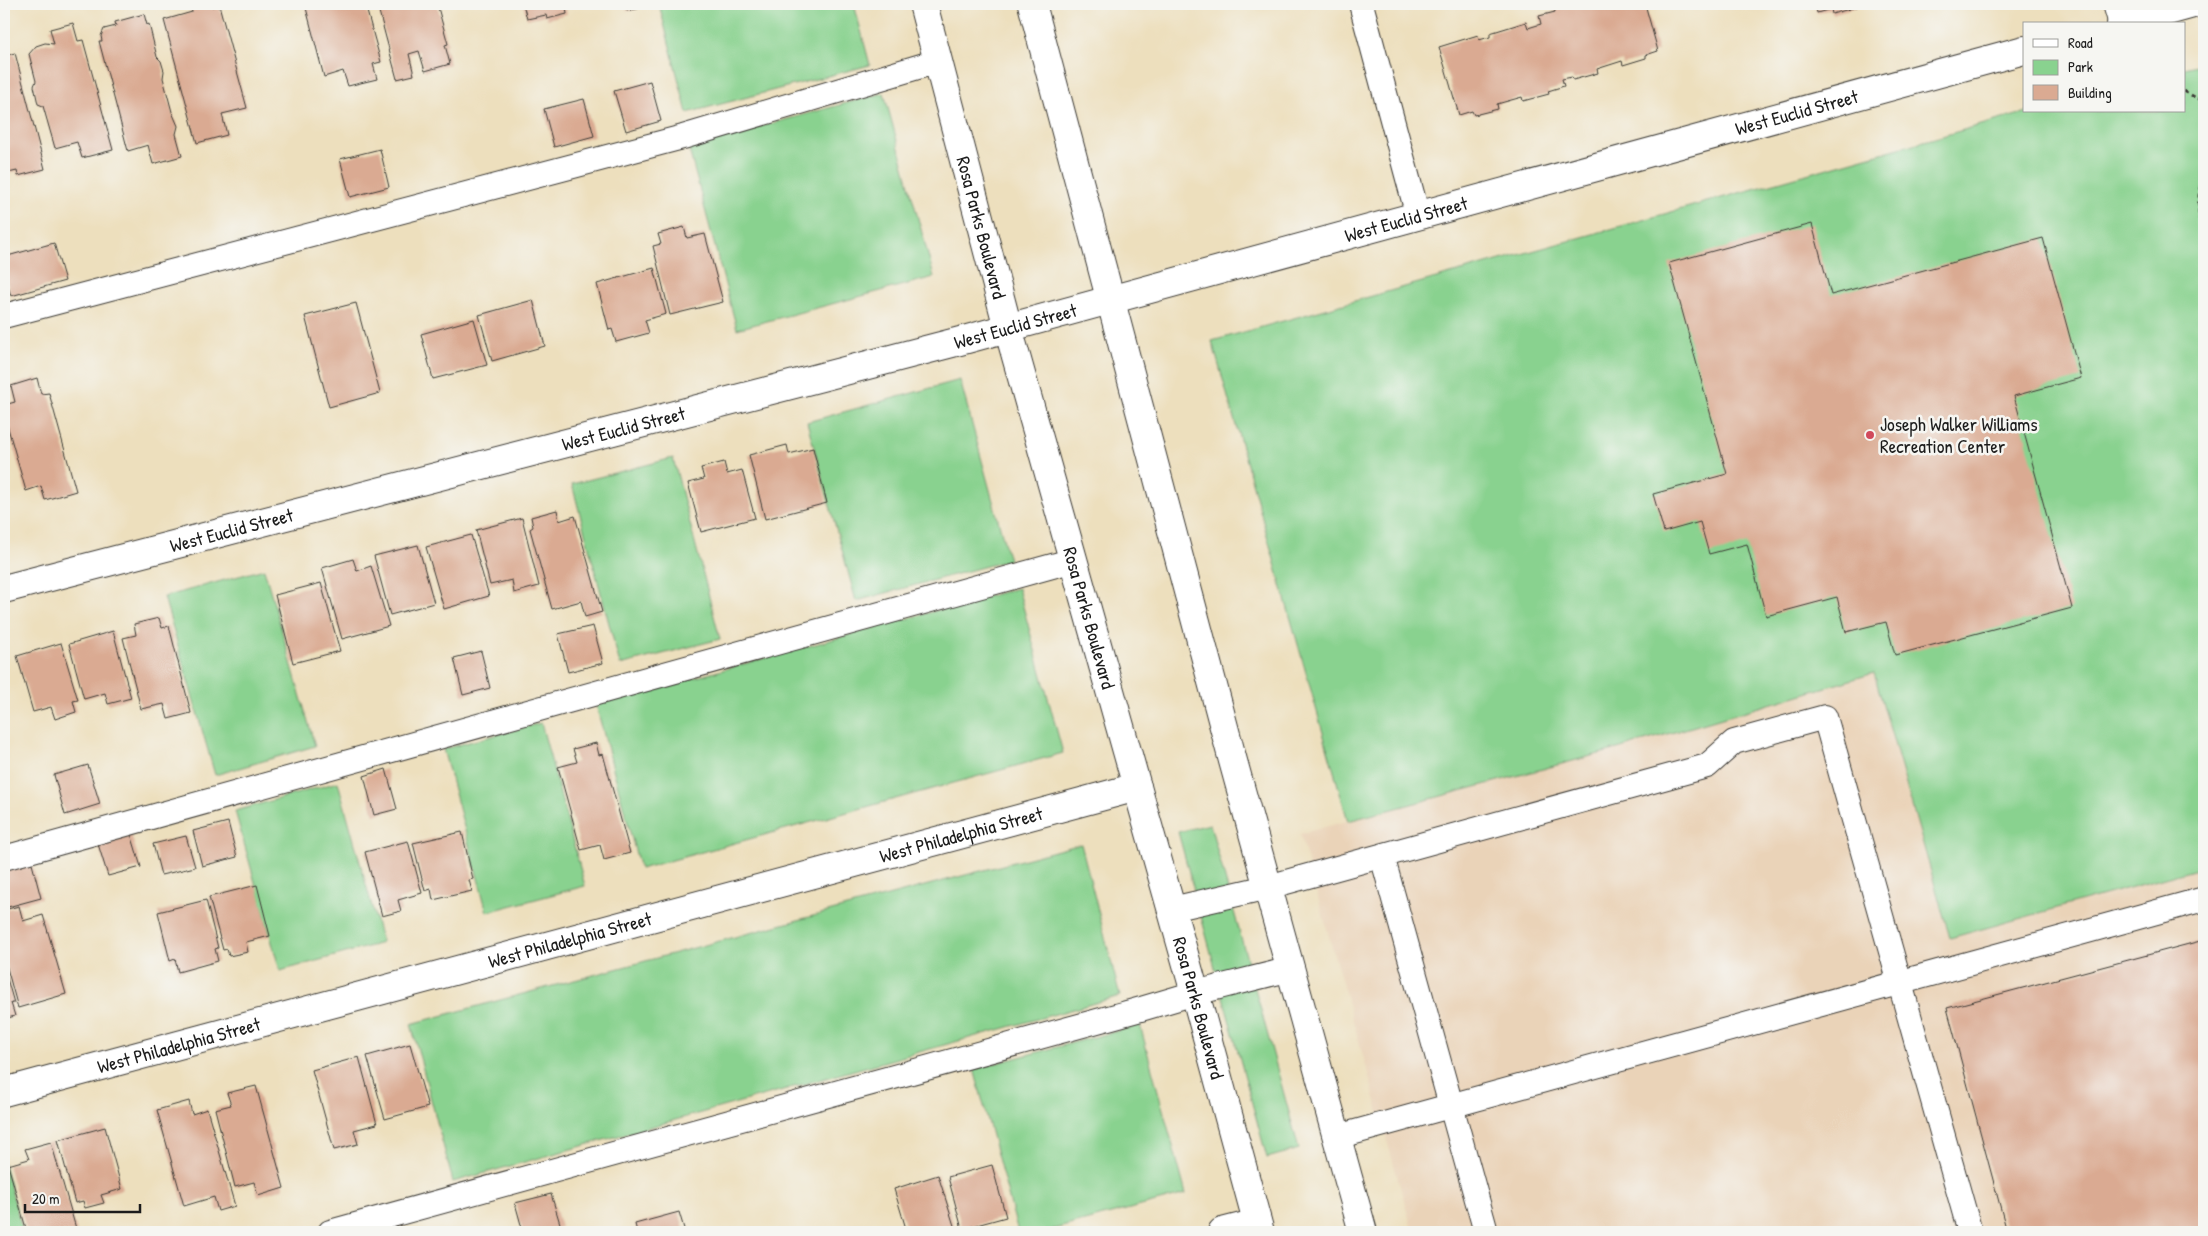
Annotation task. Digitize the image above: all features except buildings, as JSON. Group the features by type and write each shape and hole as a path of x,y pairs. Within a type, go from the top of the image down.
{"street":[{"name":"Rosa Parks Boulevard","path":"923,4 1008,328 1172,909 1258,1227"},
{"path":"1032,4 1268,887 1363,1232"},
{"path":"2128,22 2193,4"},
{"name":"West Euclid Street","path":"4,589 1008,328 2023,50"},
{"name":"West Philadelphia Street","path":"4,1092 1137,787"},
{"path":"1222,1232 1258,1227"}],"lane":[{"path":"1362,4 1418,216"},
{"path":"2115,4 2120,22"},
{"path":"4,316 683,137 938,62"},
{"path":"4,858 1074,560"},
{"path":"1172,909 1268,887 1707,766 1734,742 1825,717 1970,1232"},
{"path":"1382,856 1486,1232"},
{"path":"1337,1137 2204,899"},
{"path":"330,1232 1141,1010 1195,993 1291,969"}],"path":[{"path":"2186,92 2204,100"},
{"path":"2204,170 2198,189 2199,224 2204,246"}],"shaded area":[{"path":"1874,673 1950,938 2204,867 2204,1232 1413,1232 1300,834"}],"green space":[{"path":"659,4 854,4 870,65 687,113"},
{"path":"2204,63 2204,867 1950,938 1874,673 1614,750 1348,821 1212,341 2027,112 2186,112 2186,68"},
{"path":"884,93 934,277 737,329 688,146"},
{"path":"960,380 1009,560 856,601 807,422"},
{"path":"673,458 720,639 620,665 572,484"},
{"path":"264,569 315,746 215,775 164,597"},
{"path":"1018,588 1063,753 640,869 596,705"},
{"path":"541,723 585,886 487,912 443,749"},
{"path":"338,782 382,943 280,971 235,811"},
{"path":"1210,824 1299,1149 1267,1158 1178,832"},
{"path":"1081,844 1120,996 453,1182 411,1024"},
{"path":"1140,1025 1186,1194 1043,1232 1018,1232 974,1069"},
{"path":"4,1164 23,1232 4,1232"}],"place":[{"name":"Joseph Walker Williams Recreation Center","path":"1870,435"}]}
